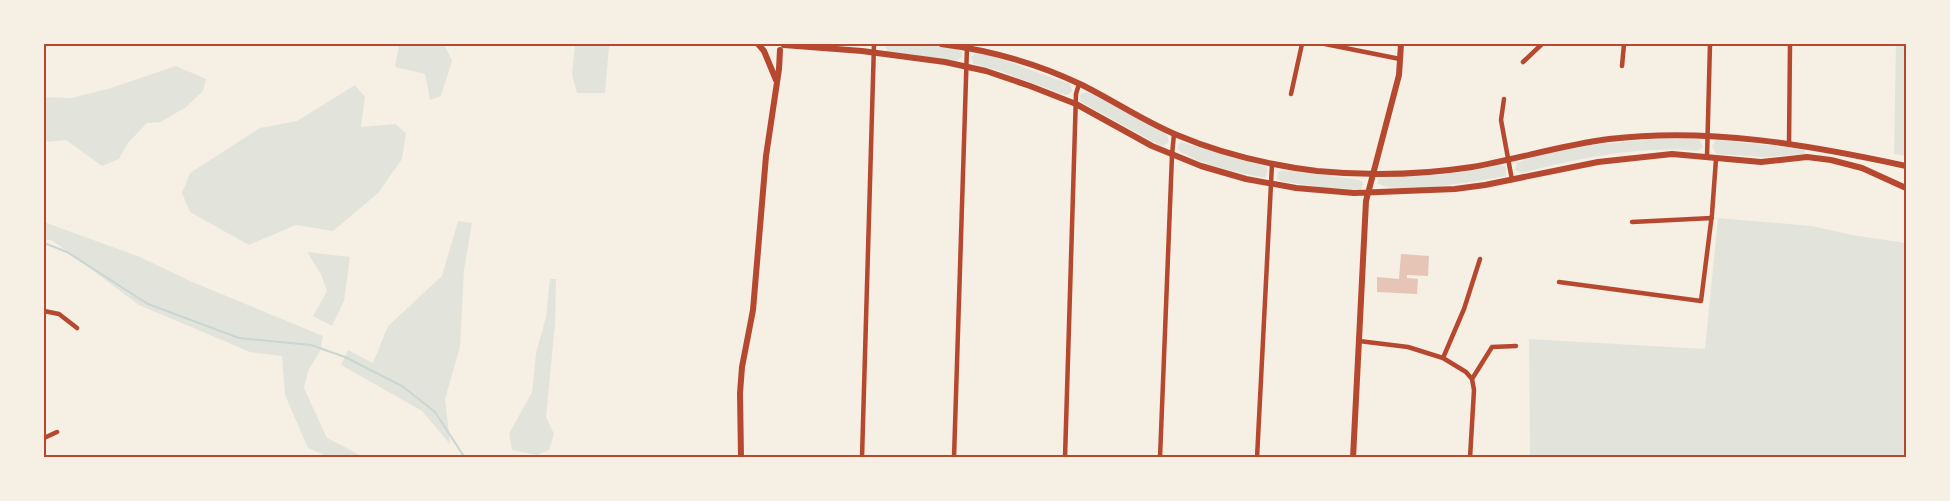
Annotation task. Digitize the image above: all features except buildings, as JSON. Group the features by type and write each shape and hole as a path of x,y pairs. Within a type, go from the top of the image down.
{"street":[{"path":"758,44 764,51 777,80"},
{"path":"764,51 775,52 791,44 873,52 966,66 1022,83 1076,104 1152,146 1222,172 1272,184 1327,191 1455,189 1598,162 1672,154 1761,162 1807,157 1831,160 1862,168 1906,188"},
{"path":"862,458 874,44"},
{"path":"941,44 967,47 1019,60 1079,84 1174,134 1224,152 1272,164 1315,170 1372,174 1439,171 1508,160 1552,149 1610,139 1707,135 1789,144 1906,166"},
{"path":"1291,94 1302,44"},
{"path":"1325,44 1400,59"},
{"path":"1353,458 1365,209 1372,174 1399,75 1401,44"},
{"path":"1523,62 1542,44"},
{"path":"1622,66 1624,44"},
{"path":"1707,157 1710,44"},
{"path":"1789,144 1790,44"},
{"path":"741,458 742,367 753,310 766,156 783,46"},
{"path":"954,458 967,47"},
{"path":"1065,458 1076,94 1079,84"},
{"path":"1504,99 1501,120 1512,180"},
{"path":"1160,458 1174,134"},
{"path":"1559,282 1701,301 1712,218 1716,159"},
{"path":"1257,458 1272,164"},
{"path":"1632,222 1712,218"},
{"path":"1443,358 1464,309 1480,259"},
{"path":"44,311 59,314 77,328"},
{"path":"1359,341 1408,347 1443,358 1466,372 1472,379 1474,390 1470,458"},
{"path":"1472,379 1492,347 1516,346"},
{"path":"44,438 57,432"}],"shaded area":[{"path":"399,44 444,44 452,61 441,96 430,100 425,74 395,67"},
{"path":"575,44 609,46 605,93 577,93 572,75"},
{"path":"885,44 915,44 957,49 962,52 962,57 956,61 887,52"},
{"path":"1896,44 1906,44 1906,156 1894,154"},
{"path":"978,53 1070,84 1072,91 1065,95 1000,71 973,64 971,56"},
{"path":"176,66 206,79 203,91 185,108 160,122 147,123 128,143 119,159 102,166 66,140 44,142 44,97 71,98 111,88"},
{"path":"355,85 365,97 361,127 395,124 406,133 402,159 378,193 333,231 296,225 249,245 190,212 182,193 190,173 260,128 297,121"},
{"path":"1090,92 1167,134 1169,142 1163,146 1159,145 1081,102 1081,93"},
{"path":"1656,139 1699,139 1703,147 1697,151 1654,150 1586,158 1522,173 1515,170 1517,163 1550,153 1585,146"},
{"path":"1716,140 1805,149 1805,154 1764,157 1716,154 1712,146"},
{"path":"1181,142 1266,167 1268,170 1265,178 1209,164 1178,150"},
{"path":"1501,165 1506,167 1506,176 1459,184 1401,188 1387,187 1378,183 1378,179 1382,178 1440,175"},
{"path":"1285,170 1360,180 1364,184 1361,189 1325,188 1280,181 1277,179 1278,172"},
{"path":"1718,218 1812,226 1906,243 1906,457 1530,457 1529,339 1705,349"},
{"path":"458,221 472,223 464,270 460,347 445,399 450,444 422,411 341,365 348,350 373,363 388,326 442,276"},
{"path":"44,222 140,257 190,281 323,336 320,351 308,371 304,388 327,438 364,457 329,457 308,448 285,395 282,356 250,352 139,305 53,241 44,239"},
{"path":"307,252 350,257 344,301 332,326 313,316 327,291 321,274"},
{"path":"550,279 556,279 555,324 546,417 554,434 549,450 537,455 512,450 509,434 532,392 536,353 546,317"}],"waterway":[{"path":"44,243 67,252 148,304 239,338 311,345 345,357 402,386 435,412 465,458"}]}
